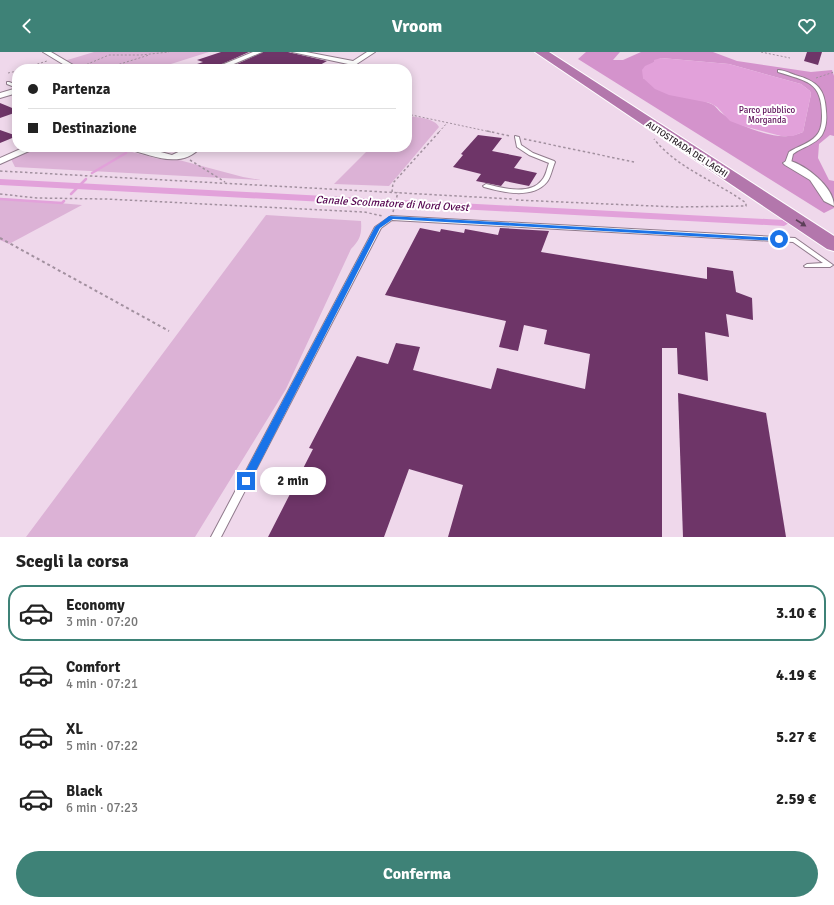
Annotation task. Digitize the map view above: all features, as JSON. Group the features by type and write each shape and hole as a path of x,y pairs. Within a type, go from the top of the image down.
{"highway":[{"name":"AUTOSTRADA DEI LAGHI","path":"541,52 834,245"},
{"name":"AUTOSTRADA DEI LAGHI","path":"556,52 834,230"}],"street":[{"path":"46,52 67,64"},
{"path":"229,64 259,52"},
{"path":"295,52 354,63 372,52"},
{"path":"0,96 12,92"},
{"path":"0,161 21,152"},
{"path":"150,152 172,158 183,156 189,152"},
{"path":"788,163 814,178 828,199 834,203"}],"lane":[{"path":"779,71 814,84 822,91 824,102 823,130 814,140 791,153 788,163"},
{"path":"8,83 12,85"},
{"path":"486,186 500,190 530,190 537,188 545,181 552,162 531,154 519,146 517,137"},
{"path":"216,537 378,227 393,214 795,240 830,265 807,266"}],"path":[{"path":"88,64 109,55 169,52"},
{"path":"761,52 790,58"},
{"path":"120,64 152,54"},
{"path":"37,64 56,58"},
{"path":"8,73 12,72"},
{"path":"814,84 814,79 834,72"},
{"path":"392,192 393,183 447,123"},
{"path":"0,171 662,206 746,206 746,203 729,191 690,171 659,146 650,133"},
{"path":"183,156 199,167 221,178 225,183"},
{"path":"0,194 38,198 105,199 393,214 398,192"},
{"path":"0,238 169,331"}],"shaded area":[{"path":"94,52 209,52 171,64 70,64 64,61"},
{"path":"586,52 620,52 613,60 623,60 641,52 713,52 737,61 811,72 832,70 834,76 834,136 830,135 819,144 818,158 829,180 834,181 834,208 824,213 578,59","holes":["661,58 729,64 801,84 810,91 811,94 803,132 792,136 781,136 754,130 729,118 711,104 667,89 643,78 645,68"]},
{"path":"661,58 729,64 801,84 810,91 811,94 803,132 793,136 781,136 743,126 730,121 717,107 710,103 669,95 655,89 643,78 642,70 645,66 654,62 654,60"},
{"path":"412,117 429,120 437,124 439,127 389,186 334,184 366,152 412,152"},
{"path":"28,152 132,152 159,159 179,160 243,177 261,180 15,167 11,159"},
{"path":"0,198 82,205 9,244 0,240"},
{"path":"266,215 361,221 361,233 351,249 286,389 195,537 26,537"}],"building":[{"path":"221,52 249,52 222,64 197,64 203,62 197,60"},
{"path":"263,52 288,52 327,61 322,64 237,64"},
{"path":"807,52 822,52 818,65 804,61"},
{"path":"0,103 12,108 12,114 0,118"},
{"path":"0,130 12,134 12,138 0,143"},
{"path":"478,135 502,138 492,151 522,157 514,168 537,173 529,186 505,181 501,186 476,181 481,174 453,167 463,155 461,154"},
{"path":"420,228 440,232 441,229 464,233 465,229 498,235 500,228 549,231 541,252 707,279 707,267 733,271 736,292 752,298 753,320 726,314 729,337 705,332 708,381 678,374 677,348 662,348 662,537 448,537 463,485 409,469 384,537 268,537 313,449 309,448 357,356 388,364 396,343 420,347 413,370 491,389 497,368 585,389 590,354 544,344 547,330 524,325 518,351 499,347 506,321 385,295"},
{"path":"678,393 766,413 786,537 683,537"}],"waterway":[{"path":"92,173 126,153"},
{"name":"Canale Scolmatore di Nord Ovest","path":"71,194 86,179"},
{"name":"Canale Scolmatore di Nord Ovest","path":"0,182 784,223"},
{"path":"0,199 62,203 64,201"}],"route":[{"path":"246,481 378,227 391,218 398,217 779,239"}],"park label":[{"name":"Parco pubblico Morganda","path":"767,116"}]}
